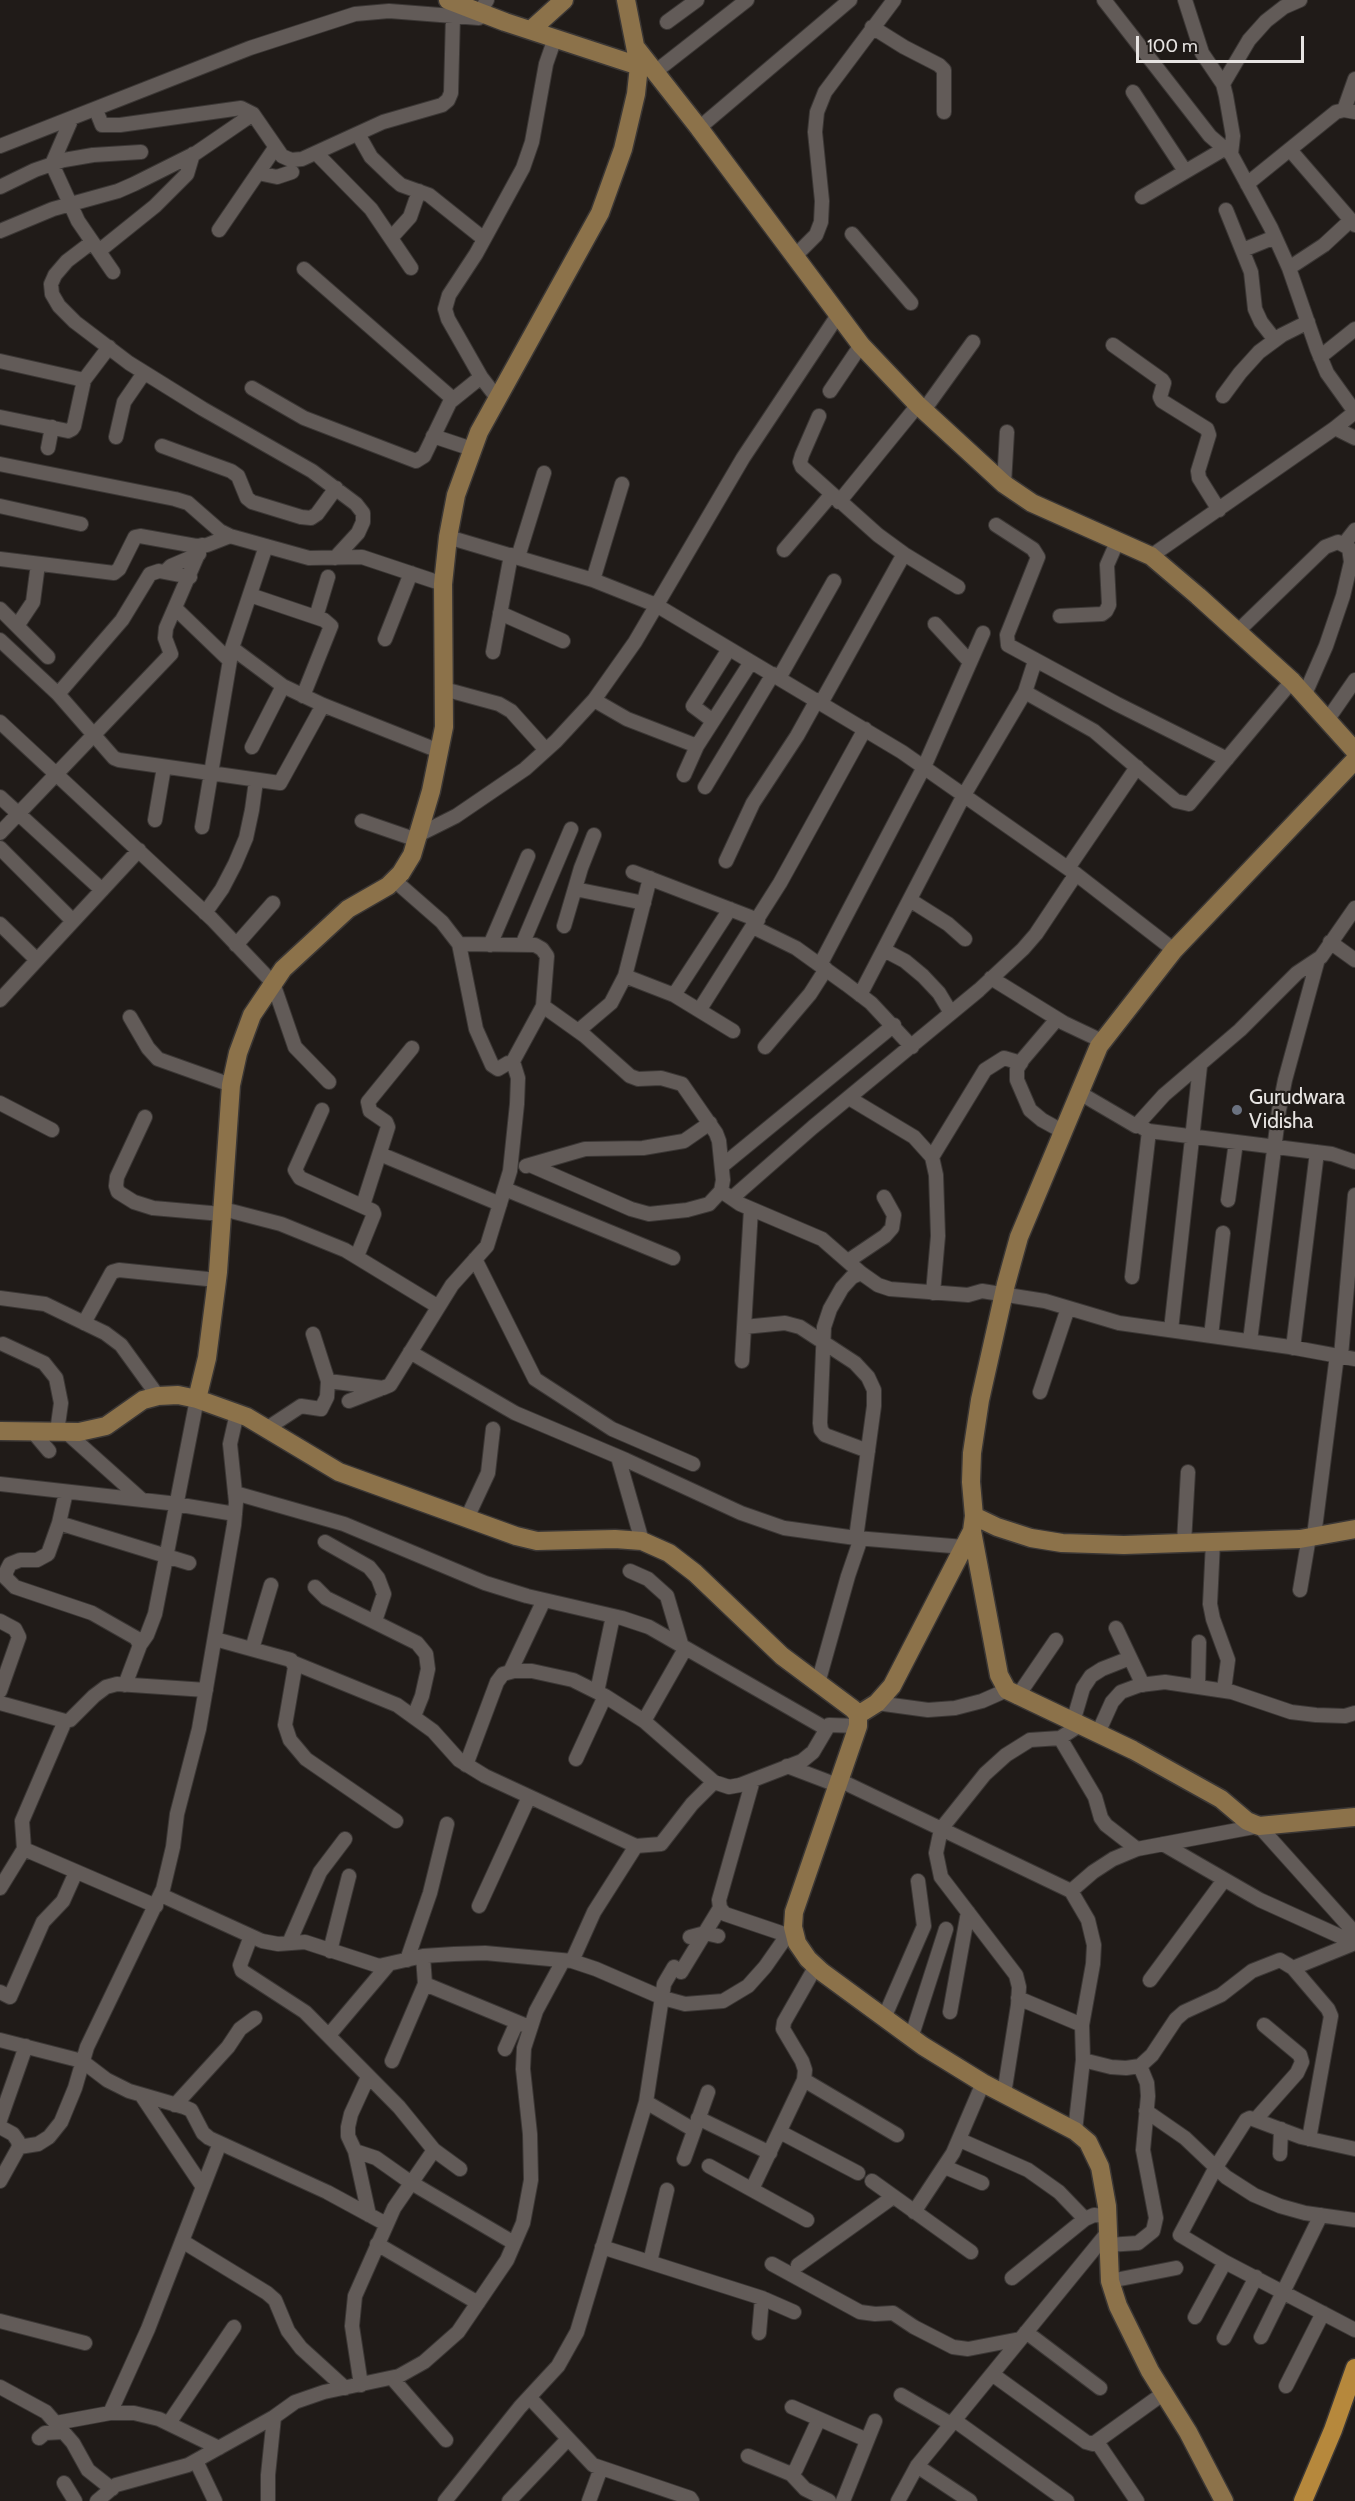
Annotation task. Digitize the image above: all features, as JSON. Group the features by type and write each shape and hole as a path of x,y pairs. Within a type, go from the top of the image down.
{"main road":[{"path":"1303,2501 1333,2430 1355,2368"}],"street":[{"path":"532,29 564,0"},
{"path":"626,0 643,62 699,128 861,345 921,407 1004,484 1032,503 1151,556 1238,631 1298,688 1355,752"},
{"path":"667,22 698,0"},
{"path":"451,7 643,62 747,0"},
{"path":"699,128 850,0"},
{"path":"795,256 816,235 821,222 822,201 815,132 817,112 825,92 894,0"},
{"path":"1104,0 1210,135 1227,151 1247,184 1289,268 1320,357 1333,383 1355,412 1151,556"},
{"path":"1142,197 1185,171 1227,151 1233,136 1223,84 1202,53 1185,0"},
{"path":"1223,84 1243,49 1266,21 1284,7 1300,0"},
{"path":"0,146 250,48 355,14 483,6 505,22"},
{"path":"96,110 102,124 120,125 241,108 253,114 274,148 282,156 291,160 317,154 383,122 442,105 448,100 451,93 451,7"},
{"path":"872,27 944,70 944,112"},
{"path":"498,399 481,377 448,319 445,309 449,295 484,239 523,168 532,142 546,64 555,38"},
{"path":"125,1684 140,1645 152,1626 207,1358 217,1280 231,1085 244,1033 252,1015 283,969 348,909 394,880 412,855 431,791 444,727 443,584 448,537 456,495 472,449 600,213 623,149 643,62"},
{"path":"1247,184 1291,151 1336,112 1350,111 1355,79"},
{"path":"1133,92 1185,171"},
{"path":"0,231 69,204 118,191 193,154 253,114"},
{"path":"72,118 52,164 69,204 113,272"},
{"path":"358,134 372,157 394,179 443,205 484,239"},
{"path":"219,231 274,148"},
{"path":"1289,268 1353,223 1291,151"},
{"path":"0,187 52,164 93,155 141,152"},
{"path":"193,154 191,168 175,187 121,235 67,261 55,275 51,284 52,294 59,306 75,322 144,373 312,471 356,504 363,513 363,522 358,533 335,558"},
{"path":"317,154 358,194 411,268"},
{"path":"258,173 277,177 292,172"},
{"path":"391,238 410,217 419,191"},
{"path":"1226,210 1251,272 1255,309 1275,340"},
{"path":"852,234 911,303"},
{"path":"1243,250 1275,237"},
{"path":"304,269 453,399"},
{"path":"362,821 418,837 491,794 546,750 594,700 635,642 743,458 838,315"},
{"path":"1223,396 1239,373 1259,352 1275,340 1308,322"},
{"path":"1320,357 1355,329"},
{"path":"784,550 921,407 973,342"},
{"path":"830,391 861,345"},
{"path":"1113,345 1162,380 1162,401 1207,429 1209,435 1198,471 1199,478 1219,510"},
{"path":"0,417 69,431 74,426 84,380 109,347"},
{"path":"0,361 84,380"},
{"path":"116,437 124,402 144,373"},
{"path":"252,388 304,418 409,460 420,460 453,399 481,377"},
{"path":"819,416 800,462 802,467 835,498 904,554 958,587"},
{"path":"48,448 52,428"},
{"path":"1335,428 1355,438"},
{"path":"1004,484 1007,432"},
{"path":"433,436 472,449"},
{"path":"162,446 231,471 238,476 247,498 252,502 301,517 311,518 316,514 336,488"},
{"path":"0,464 188,503 225,533 309,558 362,557 443,584"},
{"path":"494,652 500,614 514,556 544,473"},
{"path":"593,580 622,484"},
{"path":"0,506 81,524"},
{"path":"996,525 1037,553 1038,557 1006,640 1013,648 1227,759"},
{"path":"1344,544 1355,530"},
{"path":"165,572 225,533"},
{"path":"0,559 114,573 119,569 135,537 203,548"},
{"path":"448,537 593,580 656,606 865,729 924,767 1072,871 1174,950"},
{"path":"1060,616 1102,614 1106,610 1109,605 1107,565 1118,540"},
{"path":"1025,692 1094,731 1176,801 1189,804 1227,759 1298,688 1326,646 1343,596 1352,554 1344,544 1331,543 1325,547 1238,631"},
{"path":"202,827 230,654 266,546"},
{"path":"0,833 171,654 165,638 166,628 203,548"},
{"path":"726,861 753,803 819,702 904,554"},
{"path":"16,626 33,602 38,564"},
{"path":"58,694 122,621 150,574 165,572 190,577"},
{"path":"385,639 411,573"},
{"path":"316,617 328,578"},
{"path":"705,787 834,581"},
{"path":"250,595 316,617 331,626 303,696"},
{"path":"175,608 230,654 283,686 323,705 439,751"},
{"path":"0,609 48,657"},
{"path":"500,614 563,641"},
{"path":"935,624 970,662"},
{"path":"765,1047 810,994 924,767 983,633"},
{"path":"0,640 58,694 114,758 119,760 280,783 323,705"},
{"path":"713,721 693,706 729,649"},
{"path":"861,995 964,795 1025,692 1035,661"},
{"path":"684,775 697,746 751,662"},
{"path":"1328,719 1355,680"},
{"path":"252,747 283,686"},
{"path":"444,689 499,704 511,711 546,750"},
{"path":"594,700 627,719 697,746"},
{"path":"0,722 205,912 273,983 295,1047 329,1082"},
{"path":"700,1009 755,923 865,729"},
{"path":"1355,760 1174,950 1102,1041 1078,1092 1019,1238 1003,1295 980,1400 972,1453 970,1531 999,1675 1012,1694 1134,1750 1221,1799 1247,1821 1259,1826 1355,1933"},
{"path":"155,820 164,767"},
{"path":"530,1165 631,1209 649,1214 687,1210 709,1204 726,1195 912,1047 991,978 1036,934 1137,767"},
{"path":"205,912 222,890 242,847 252,810 255,781"},
{"path":"0,797 102,890"},
{"path":"522,945 571,830"},
{"path":"564,926 594,835"},
{"path":"0,848 73,921"},
{"path":"0,1000 139,850"},
{"path":"490,945 528,856"},
{"path":"633,872 730,909 796,948 861,995 894,1025 912,1047"},
{"path":"578,1031 611,1003 625,976 650,878"},
{"path":"394,880 442,922 459,945 476,1029 492,1065 498,1069 512,1063 543,1006 547,956 535,945 459,945"},
{"path":"575,889 644,903"},
{"path":"910,900 948,924 965,939"},
{"path":"236,945 273,903"},
{"path":"1250,1341 1285,1080 1318,959 1355,908"},
{"path":"674,995 730,909"},
{"path":"0,924 37,960"},
{"path":"1330,942 1355,960"},
{"path":"884,950 905,961 923,976 939,993 951,1014"},
{"path":"1132,1277 1143,1128 1164,1095 1200,1066 1297,973 1318,959"},
{"path":"625,976 674,995 734,1031"},
{"path":"991,978 1058,1019 1102,1041"},
{"path":"543,1006 578,1031 630,1076 638,1079 661,1078 682,1084 710,1123 719,1141 726,1195 751,1209 822,1239 878,1285 890,1289 933,1293 968,1295 982,1291 1045,1301 1119,1323 1250,1341 1355,1359"},
{"path":"130,1017 148,1048 158,1059 231,1085"},
{"path":"1058,1019 1020,1063 1017,1069 1017,1080 1030,1110 1062,1131"},
{"path":"722,1166 894,1025"},
{"path":"363,1205 388,1127 386,1122 370,1111 368,1102 412,1048"},
{"path":"932,1157 985,1070 1004,1058 1020,1063"},
{"path":"349,1401 390,1385 437,1306 452,1285 487,1246 510,1171 515,1142 518,1078 512,1063"},
{"path":"1171,1330 1200,1066"},
{"path":"1078,1092 1143,1128 1317,1152 1341,1156 1355,1162"},
{"path":"849,1098 914,1137 932,1157 936,1175 938,1236 933,1293"},
{"path":"0,1103 52,1130"},
{"path":"322,1110 297,1165 297,1175 373,1210 374,1215 357,1256"},
{"path":"145,1117 117,1177 118,1192 134,1202 153,1208 171,1211 222,1211 281,1224 357,1256 437,1306"},
{"path":"510,1171 585,1149 643,1148 684,1141 710,1123"},
{"path":"1228,1200 1236,1142"},
{"path":"1293,1348 1317,1152"},
{"path":"380,1154 500,1204"},
{"path":"505,1189 674,1258"},
{"path":"1300,1590 1312,1536 1339,1356 1355,1195"},
{"path":"848,1261 885,1236 892,1228 894,1215 884,1197"},
{"path":"742,1361 751,1209"},
{"path":"1211,1336 1223,1233"},
{"path":"475,1259 535,1379 612,1429 693,1464"},
{"path":"84,1323 112,1272 130,1271 217,1280"},
{"path":"861,1273 852,1277 836,1298 827,1318 822,1341 821,1430 825,1435 868,1451"},
{"path":"0,1298 45,1305 105,1334 121,1345 159,1396"},
{"path":"1040,1392 1068,1308"},
{"path":"744,1327 785,1323 794,1324 809,1331 855,1363 868,1377 874,1390 859,1538 818,1683"},
{"path":"266,1429 302,1406 321,1409 327,1397 327,1381 313,1334"},
{"path":"3,1344 44,1363 56,1377 61,1403 61,1432 142,1500"},
{"path":"410,1352 515,1413 741,1513 784,1528 859,1538 970,1531 997,1527 1031,1538 1062,1543 1124,1545 1312,1536 1355,1529"},
{"path":"327,1381 383,1388"},
{"path":"0,1431 79,1432 106,1426 143,1400 178,1395 237,1413 339,1472 516,1536 537,1541 615,1539 642,1541 669,1554 695,1573 782,1656 853,1709 858,1721"},
{"path":"19,2147 44,2140 61,2122 75,2088 82,2061 158,1900 168,1871 177,1814 196,1743 206,1690 235,1514 230,1444 237,1413"},
{"path":"467,1518 488,1473 493,1429"},
{"path":"33,1432 49,1451"},
{"path":"618,1457 642,1541"},
{"path":"1184,1543 1188,1472"},
{"path":"0,1484 176,1504 235,1514"},
{"path":"66,1492 59,1523 48,1554 42,1558 20,1560 10,1564 6,1572 10,1583 102,1617 136,1638 140,1645"},
{"path":"235,1493 344,1524 485,1583 649,1627 825,1728 858,1721"},
{"path":"59,1523 189,1563"},
{"path":"24,1849 76,1872 158,1900 251,1936 270,1942 305,1942 364,1963 379,1966 423,1956 485,1953 568,1961 596,1969 668,2000 700,2004 723,2001 748,1986 765,1967 790,1931 794,1912 858,1721 892,1686 970,1531"},
{"path":"325,1542 369,1567 378,1578 383,1586 384,1594 375,1622"},
{"path":"1213,1542 1210,1604 1228,1660 1224,1690"},
{"path":"630,1571 648,1579 667,1596 684,1648 644,1721"},
{"path":"252,1649 271,1585"},
{"path":"315,1587 326,1598 417,1643 426,1654 428,1669 422,1696 414,1716"},
{"path":"510,1672 544,1600"},
{"path":"576,1759 601,1694 614,1616"},
{"path":"0,1621 15,1629 19,1637 0,1691"},
{"path":"1116,1628 1143,1685"},
{"path":"215,1639 291,1660 397,1705 433,1731 466,1765 636,1846 661,1844 692,1804 714,1782"},
{"path":"877,1703 928,1710 955,1708 1012,1694 1056,1640"},
{"path":"1198,1686 1199,1642"},
{"path":"1004,2094 1018,1998 1016,1975 941,1877 936,1852 941,1829 985,1774 1006,1755 1030,1740 1060,1738 1076,1723 1083,1688 1091,1676 1130,1658"},
{"path":"294,1663 285,1725 290,1740 306,1759 396,1821"},
{"path":"466,1765 497,1682 503,1674 510,1672 532,1671 573,1680 601,1694 644,1721 714,1782 729,1787 753,1780 807,1757 813,1752 825,1728"},
{"path":"1098,1733 1112,1702 1121,1692 1143,1685 1165,1682 1224,1690 1291,1712 1317,1716 1345,1716 1355,1713"},
{"path":"0,1703 65,1721 70,1720 94,1695 106,1687 125,1684 206,1690"},
{"path":"0,1888 24,1849 22,1821 65,1721"},
{"path":"1060,1738 1092,1791 1101,1818 1106,1825 1137,1849"},
{"path":"787,1766 838,1782 1071,1891 1088,1920 1094,1945 1093,1964 1082,2025 1083,2060 1075,2131"},
{"path":"446,2501 497,2434 558,2366 577,2332 645,2102 668,2000 664,1984 712,1935 720,1908 719,1900 753,1780"},
{"path":"479,1906 529,1797"},
{"path":"1071,1891 1113,1859 1137,1849 1259,1826 1355,1817"},
{"path":"407,1960 430,1893 447,1824"},
{"path":"289,1943 321,1872 345,1839"},
{"path":"1163,1844 1260,1900 1355,1943"},
{"path":"505,2049 568,1961 594,1912 636,1846"},
{"path":"0,1992 10,1997 43,1922 63,1901 76,1872"},
{"path":"330,1951 349,1875"},
{"path":"1150,1980 1224,1880"},
{"path":"885,2018 924,1926 918,1881"},
{"path":"720,1908 725,1914 790,1931 816,1966 911,2038 984,2083 1075,2131 1088,2142 1100,2167 1108,2231 1110,2281 1118,2306 1150,2371 1188,2432 1224,2501"},
{"path":"950,2012 968,1912"},
{"path":"911,2038 946,1929"},
{"path":"690,1937 712,1935"},
{"path":"251,1936 240,1965 242,1971 288,1999 329,2035 399,2107 434,2150 460,2169"},
{"path":"1293,1968 1355,1943"},
{"path":"392,2061 425,1984 423,1956"},
{"path":"1083,2060 1111,2067 1140,2066 1152,2055 1176,2019 1184,2012 1221,1995 1258,1968 1280,1960 1293,1968 1328,2009 1331,2016 1309,2139"},
{"path":"329,2035 388,1964"},
{"path":"752,2189 804,2080 805,2070 802,2061 783,2029 784,2022 816,1966"},
{"path":"425,1984 523,2025"},
{"path":"1018,1998 1082,2025"},
{"path":"175,2105 228,2048 240,2029 255,2018"},
{"path":"97,2501 116,2485 196,2461 309,2396 399,2376 424,2362 458,2332 507,2260 523,2223 531,2180 530,2134 523,2069 523,2025"},
{"path":"1256,2119 1297,2073 1302,2062 1300,2055 1264,2025"},
{"path":"0,2040 82,2061 107,2080 142,2097 191,2110 203,2133 220,2143 327,2192 386,2224"},
{"path":"0,2120 27,2046"},
{"path":"1012,2278 1085,2219 1094,2216 1108,2231 1138,2243 1153,2231 1156,2218 1143,2150 1147,2083 1140,2066"},
{"path":"368,2077 351,2114 348,2136 355,2151 369,2215"},
{"path":"804,2080 897,2134"},
{"path":"914,2212 945,2167 960,2140 984,2083"},
{"path":"684,2159 708,2092"},
{"path":"142,2097 202,2187"},
{"path":"645,2102 770,2153"},
{"path":"1146,2111 1185,2138 1237,2185 1254,2195 1280,2206 1355,2220"},
{"path":"1355,2149 1309,2139 1256,2119 1246,2120 1216,2167 1180,2235 1225,2262 1355,2330"},
{"path":"0,2127 13,2134 19,2147 0,2181"},
{"path":"1280,2154 1281,2129"},
{"path":"780,2132 858,2173"},
{"path":"960,2140 1029,2170 1059,2192 1085,2219"},
{"path":"110,2413 148,2329 220,2143"},
{"path":"361,2385 352,2315 355,2296 386,2224 410,2182 434,2150"},
{"path":"355,2151 376,2158 410,2182 514,2243"},
{"path":"709,2166 807,2220"},
{"path":"945,2167 982,2183"},
{"path":"872,2181 971,2252"},
{"path":"650,2262 667,2190"},
{"path":"798,2265 893,2197"},
{"path":"1261,2337 1321,2215"},
{"path":"898,2501 917,2466 1108,2231"},
{"path":"182,2241 267,2293 274,2300 288,2331 301,2348 345,2388"},
{"path":"377,2244 478,2303"},
{"path":"602,2247 762,2298 794,2312"},
{"path":"1195,2317 1225,2262"},
{"path":"772,2264 860,2312 892,2313 952,2347 968,2349 1023,2336 1100,2388"},
{"path":"1110,2281 1176,2268"},
{"path":"1224,2338 1256,2277"},
{"path":"759,2333 762,2298"},
{"path":"1286,2386 1323,2313"},
{"path":"0,2321 85,2343"},
{"path":"169,2423 234,2327"},
{"path":"992,2374 1086,2442 1093,2444 1164,2393"},
{"path":"392,2378 446,2440"},
{"path":"0,2387 46,2412 73,2443 88,2470 112,2488"},
{"path":"901,2395 952,2422 1067,2501"},
{"path":"530,2398 593,2465 690,2498 692,2501"},
{"path":"792,2407 867,2440"},
{"path":"39,2438 45,2433 110,2413 134,2413 169,2423 219,2448"},
{"path":"268,2501 268,2475 274,2416"},
{"path":"791,2474 796,2469 819,2419"},
{"path":"843,2501 874,2421"},
{"path":"509,2501 568,2439"},
{"path":"1097,2442 1137,2501"},
{"path":"748,2456 791,2474 805,2489 829,2501"},
{"path":"196,2461 215,2501"},
{"path":"917,2466 970,2501"},
{"path":"589,2501 601,2468"},
{"path":"64,2483 75,2501"}],"place":[{"name":"Gurudwara Vidisha","path":"1237,1110"}]}
